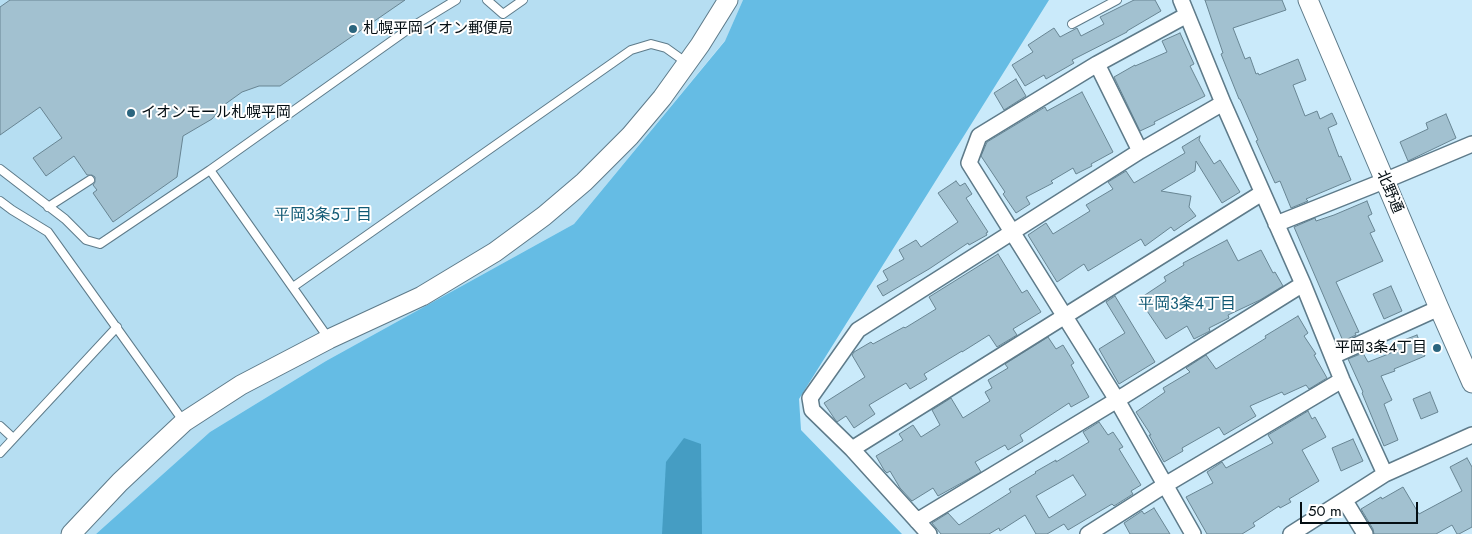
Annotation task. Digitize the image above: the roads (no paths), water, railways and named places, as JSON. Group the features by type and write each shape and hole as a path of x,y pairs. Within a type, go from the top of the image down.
{"street":[{"path":"70,534 120,482 184,422 240,385 329,339 422,296 495,252 532,226 577,188 630,136 662,98 728,0"},
{"path":"1181,0 1223,103 1303,284 1342,380 1385,474"},
{"name":"北野通","path":"1308,0 1472,383"},
{"path":"1187,15 1097,64 979,136 969,164 1117,400 1193,534"},
{"path":"1097,64 1140,151"},
{"path":"929,534 852,449 812,410 810,398 858,330 1140,151 1223,103"},
{"path":"1276,224 1472,144"},
{"path":"852,449 1262,193"},
{"path":"917,521 1117,400 1303,284"},
{"path":"1333,356 1439,308"},
{"path":"1088,534 1165,485 1342,380"},
{"path":"1291,534 1385,474 1472,435"},
{"path":"1345,501 1365,534"}],"lane":[{"path":"0,169 65,220 86,240 100,244 210,170 410,28 456,0"},
{"path":"487,0 504,14 523,0"},
{"path":"1072,24 1117,0"},
{"path":"293,287 631,50 650,44 666,48 687,63"},
{"path":"210,170 329,339"},
{"path":"48,207 90,180"},
{"path":"0,201 48,232 184,422"},
{"path":"0,452 117,327"},
{"path":"0,426 13,438"}],"place":[{"name":"札幌平岡イオン郵便局","path":"353,29"},
{"name":"イオンモール札幌平岡","path":"131,113"},
{"name":"平岡3条4丁目","path":"1437,348"}],"district":[{"name":"平岡3条5丁目","path":"323,216"},
{"name":"平岡3条4丁目","path":"1187,305"}]}
